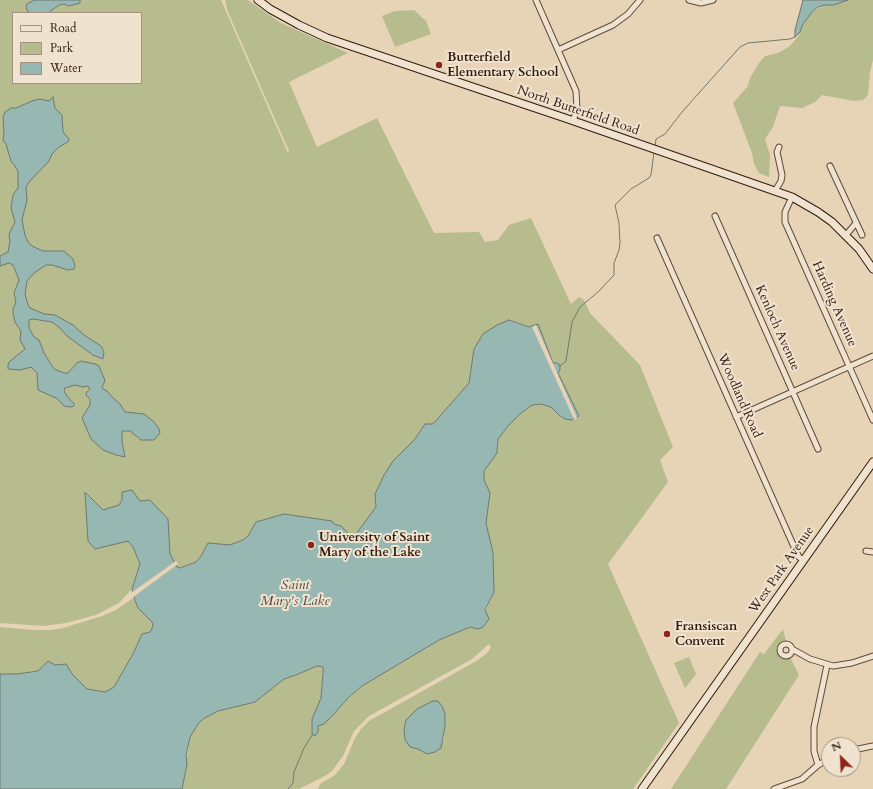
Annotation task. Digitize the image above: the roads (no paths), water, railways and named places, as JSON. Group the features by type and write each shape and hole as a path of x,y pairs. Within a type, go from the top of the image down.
{"main road":[{"name":"North Butterfield Road","path":"258,0 270,9 299,25 327,38 640,144 792,198 818,212 846,235 873,268"},
{"name":"West Park Avenue","path":"642,789 873,462"}],"street":[{"path":"536,0 576,91 577,109 573,121"},
{"path":"558,50 613,24 628,14 640,0"},
{"path":"689,0 701,3 714,0"},
{"path":"775,191 781,181 782,175 777,152 779,147"},
{"path":"830,166 862,235"},
{"name":"Harding Avenue","path":"792,198 786,208 784,218 873,420"},
{"name":"Kenloch Avenue","path":"715,216 818,449"},
{"path":"846,235 856,223"},
{"name":"Woodland Road","path":"657,238 795,549 799,557 803,560"},
{"path":"736,417 873,356"},
{"path":"866,551 873,552"},
{"path":"792,649 810,659 827,665 840,666 873,656"},
{"path":"818,766 814,752 814,727 827,665"},
{"path":"861,748 873,746"},
{"path":"774,789 802,779 821,764"}],"water":[{"path":"34,0 80,0 80,3 69,6 64,4 59,5 49,12 28,12 26,8 27,4"},
{"path":"803,0 848,0 834,5 824,5 818,7 812,12 803,24 800,32 795,37 795,30"},
{"path":"53,97 55,108 62,115 63,132 69,139 68,142 59,147 52,154 49,161 26,187 27,200 22,220 25,235 28,242 32,246 43,251 64,251 73,259 75,266 74,269 68,270 52,265 46,265 34,273 27,281 25,294 30,308 44,314 55,315 73,325 84,335 101,346 104,352 103,359 93,355 67,336 52,322 33,319 29,320 29,328 34,337 39,340 44,353 54,369 68,373 77,363 81,361 99,366 105,381 102,387 103,389 120,404 125,412 144,414 154,422 160,433 154,440 141,440 130,431 122,431 122,442 125,457 103,450 91,439 82,418 90,405 90,399 86,395 90,389 88,386 82,387 75,385 65,388 64,391 74,406 64,406 58,399 38,390 37,373 31,367 20,370 8,369 9,362 25,349 20,340 21,331 15,322 13,313 16,302 14,293 19,280 13,265 9,263 0,266 0,256 8,252 10,241 9,234 15,222 11,208 13,195 18,188 18,172 11,161 6,144 3,140 3,117 5,112 11,108 16,108 40,99 49,101"},
{"name":"Saint Mary's Lake","path":"509,320 529,327 538,324 553,363 558,363 560,366 558,373 579,416 572,420 565,419 551,407 541,404 532,405 508,426 498,439 497,453 484,471 484,480 490,493 486,523 493,553 494,592 485,610 489,619 483,627 478,629 470,627 439,640 362,686 348,698 324,724 318,726 318,732 315,736 312,734 312,719 321,698 323,673 323,667 317,666 284,679 255,702 218,711 203,719 190,737 186,755 187,764 182,789 0,789 0,674 17,674 38,671 48,661 55,665 66,664 73,675 87,689 105,692 114,687 133,654 142,634 150,632 153,626 152,622 138,608 134,598 132,589 140,564 133,547 128,541 95,549 88,541 85,492 103,510 119,505 122,500 122,492 132,490 140,501 150,500 168,519 170,554 177,567 180,568 196,562 208,543 230,545 243,540 248,536 256,522 284,514 332,521 334,524 341,526 350,535 356,534 376,507 375,494 393,461 414,440 425,424 433,424 469,383 474,349 483,334 497,325"},
{"path":"433,701 438,701 442,706 445,714 445,726 441,748 435,752 427,754 410,747 405,740 404,730 406,720 417,709"}],"waterway":[{"path":"655,147 656,139 665,134 682,112 740,47 748,43 790,39 795,37"},
{"path":"560,366 566,361 572,322 580,307 598,292 614,275 614,263 620,243 619,223 615,205 631,189 649,178 651,175 654,152"},
{"path":"288,789 293,783 294,772 304,748 313,734"}],"place":[{"name":"Butterfield Elementary School","path":"439,65"},
{"name":"University of Saint Mary of the Lake","path":"311,545"},
{"name":"Fransiscan Convent","path":"667,634"}]}
